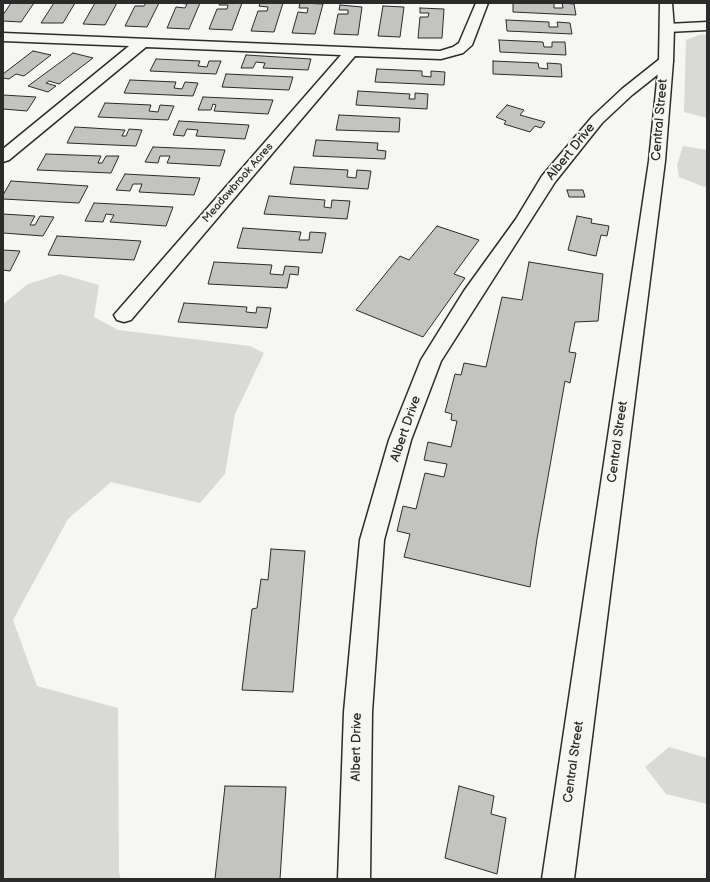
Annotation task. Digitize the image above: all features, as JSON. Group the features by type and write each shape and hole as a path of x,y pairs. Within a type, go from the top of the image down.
{"street":[{"path":"3,37 352,51 432,56 452,53 464,45 482,3"},
{"name":"Central Street","path":"558,879 657,161 666,61 666,3"},
{"path":"667,28 707,26"},
{"path":"3,157 142,43"},
{"name":"Meadowbrook Acres","path":"124,315 352,51"},
{"name":"Albert Drive","path":"354,879 358,712 372,540 400,440 431,360 470,296 523,221 548,180 597,120 627,92 666,61"}],"shaded area":[{"path":"707,34 707,118 684,112 686,40 699,35"},
{"path":"683,146 707,150 707,188 679,177 677,165"},
{"path":"60,274 99,285 94,317 118,330 250,346 264,353 235,414 225,474 200,503 111,482 68,519 13,620 37,686 118,708 119,873 121,879 3,879 3,304 28,284"},
{"path":"669,747 707,758 707,804 666,794 645,767"}],"building":[{"path":"11,3 34,3 21,22 3,21 3,15"},
{"path":"54,3 75,3 63,23 41,23"},
{"path":"95,3 117,3 105,25 83,24"},
{"path":"146,3 159,3 147,27 125,26 135,6 144,6"},
{"path":"178,3 200,3 189,29 167,28 176,7 185,8 187,4"},
{"path":"220,3 242,3 232,30 209,29 217,9 227,9 228,5 219,5"},
{"path":"260,3 283,3 274,32 251,31 258,11 267,11 268,7 259,6"},
{"path":"300,3 323,4 315,34 292,33 298,12 307,13 308,8 299,8"},
{"path":"513,3 554,3 554,8 563,8 562,3 574,4 576,15 513,12"},
{"path":"340,5 362,7 358,35 334,34 338,14 348,14 348,10 339,10"},
{"path":"383,6 404,7 400,37 378,36"},
{"path":"420,8 444,9 442,38 418,38 420,17 428,17 429,13 420,13"},
{"path":"506,20 549,22 549,27 558,27 557,22 570,23 572,34 507,31"},
{"path":"499,40 543,42 544,47 552,47 552,42 565,42 566,55 500,52"},
{"path":"33,51 51,55 24,76 16,74 9,79 3,78 3,74"},
{"path":"73,53 93,58 59,84 49,81 46,83 56,86 48,92 28,86"},
{"path":"246,55 311,59 308,70 263,68 265,63 256,62 253,68 241,68"},
{"path":"156,59 200,61 198,66 207,67 209,61 221,61 216,74 150,71"},
{"path":"493,61 538,63 539,68 548,69 547,63 561,64 562,77 493,74"},
{"path":"377,69 422,71 422,76 431,77 431,71 445,72 444,85 375,82"},
{"path":"226,74 293,77 289,90 222,87"},
{"path":"130,80 176,82 174,88 182,89 185,82 198,83 193,96 124,93"},
{"path":"358,91 410,94 409,99 415,99 415,93 428,94 427,109 356,105"},
{"path":"3,95 36,97 27,111 3,109"},
{"path":"203,97 273,100 268,114 214,111 216,105 213,104 211,110 198,110"},
{"path":"105,103 151,105 149,111 158,112 160,105 174,106 168,120 98,117"},
{"path":"507,105 524,110 520,115 545,122 541,128 535,126 530,132 504,124 506,121 496,117"},
{"path":"339,115 400,118 399,132 336,130"},
{"path":"179,121 249,125 245,139 196,136 198,130 187,129 184,136 173,135"},
{"path":"75,127 125,130 122,136 126,136 129,129 142,130 136,146 67,143"},
{"path":"316,140 378,143 377,150 386,151 385,159 313,156"},
{"path":"153,147 225,150 220,166 167,163 170,156 160,156 158,163 145,162"},
{"path":"46,154 101,156 98,163 102,163 106,156 119,156 111,173 37,170"},
{"path":"294,167 348,170 347,177 356,178 357,170 371,171 368,189 290,184"},
{"path":"125,174 200,178 194,195 139,192 142,184 133,184 130,191 116,190"},
{"path":"11,181 88,186 79,203 3,199 3,195"},
{"path":"567,190 583,190 585,197 569,197"},
{"path":"269,196 325,200 324,207 331,208 332,200 350,201 347,219 264,214"},
{"path":"94,203 173,207 166,226 110,222 114,215 106,214 103,222 85,221"},
{"path":"3,214 35,216 30,225 35,225 40,216 54,217 43,236 3,233"},
{"path":"577,216 592,219 591,223 609,226 607,236 601,235 596,256 568,250"},
{"path":"437,226 479,240 454,274 465,278 423,337 356,310 400,256 409,260"},
{"path":"243,228 301,232 299,240 309,240 310,232 326,233 322,253 237,248"},
{"path":"57,236 141,241 134,260 48,255"},
{"path":"3,250 20,251 10,271 3,270"},
{"path":"214,262 272,265 270,274 283,275 285,266 299,267 298,275 290,274 287,288 208,284"},
{"path":"529,262 603,274 598,321 575,322 569,352 576,353 570,383 565,381 530,587 404,557 410,534 397,531 403,506 416,509 425,473 444,477 447,464 424,460 428,442 451,447 457,421 451,420 452,414 445,412 455,374 461,375 464,363 486,367 502,297 522,300"},
{"path":"184,303 247,307 246,312 256,313 257,307 271,308 267,328 178,322"},
{"path":"271,549 305,551 293,692 242,690 252,609 257,608 261,579 268,580"},
{"path":"225,786 286,787 280,879 215,879"},
{"path":"459,786 494,796 491,814 506,818 497,874 445,858"}]}
